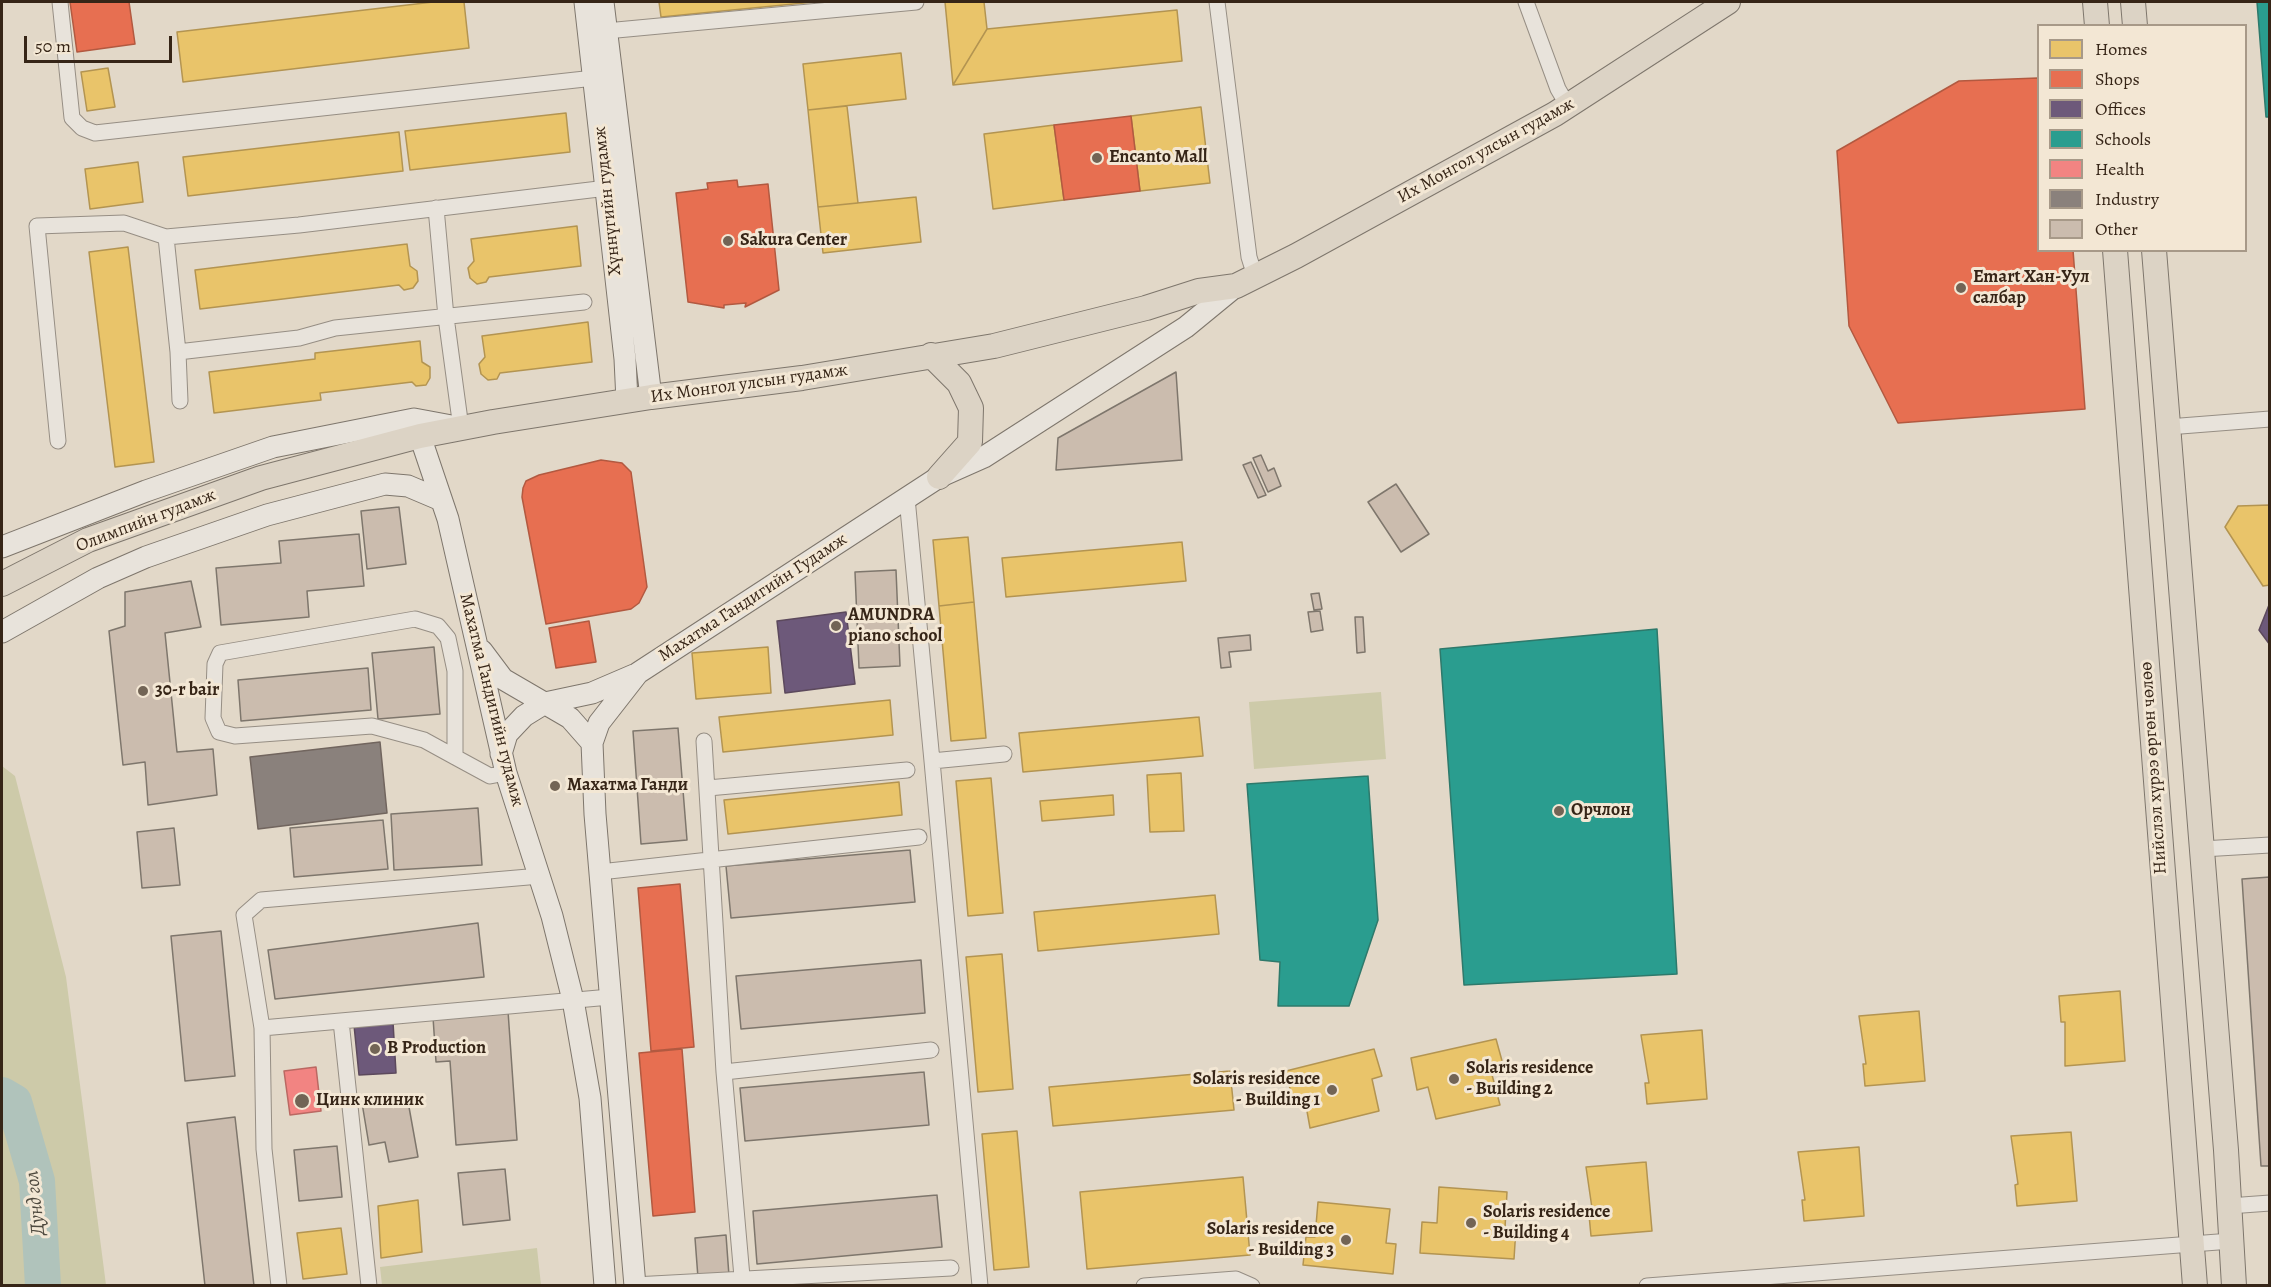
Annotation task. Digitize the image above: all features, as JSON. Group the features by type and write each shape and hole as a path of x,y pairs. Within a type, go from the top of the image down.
{"main road":[{"name":"Хүннүгийн гудамж","path":"585,2 607,188 627,401"},
{"name":"Хүннүгийн гудамж","path":"603,2 651,397"},
{"name":"Их Монгол улсын гудамж","path":"939,477 984,457 1186,327 1246,281 1296,256 1568,106 1728,2"},
{"path":"2095,2 2097,24"},
{"path":"2133,2 2135,24"},
{"name":"Нийслэл хүрээ өргөн чөлөө","path":"2115,252 2195,1286"},
{"path":"2154,252 2234,1286"},
{"name":"Их Монгол улсын гудамж","path":"261,478 420,436 461,428 651,397 802,378 931,354 994,346 1146,308 1199,291 1246,281"},
{"path":"931,354 959,383 971,408 970,442 939,477"},
{"path":"7,544 273,447 414,419 461,428"},
{"name":"Махатма Гандигийн гудамж","path":"420,436 441,500 478,646 504,763 540,876 573,1000 590,1098 605,1286"},
{"name":"Махатма Гандигийн Гудамж","path":"592,743 599,723 638,674 939,477"},
{"name":"Олимпийн гудамж","path":"2,585 88,540 261,478"},
{"path":"2,632 98,578 146,557 267,515 385,484 408,486 441,500"},
{"path":"478,646 503,680 570,718 592,743 600,872 634,1285"},
{"path":"504,763 507,734 524,716 545,703 592,693 638,674"},
{"path":"2190,1208 2229,1206"}],"street":[{"path":"60,2 72,118 82,128 94,133 594,78"},
{"path":"606,31 916,2"},
{"path":"1217,2 1249,256 1246,281"},
{"path":"1526,2 1558,89 1568,106"},
{"path":"58,441 37,226 124,223 166,237 299,225 607,188"},
{"path":"436,208 446,317 461,428"},
{"path":"166,237 178,352 180,401"},
{"path":"178,352 299,338 335,328 584,302"},
{"path":"2168,427 2270,419"},
{"path":"907,498 980,1286"},
{"path":"455,757 455,671 448,638 438,626 415,620 220,653 215,664 213,718 219,732 235,736 372,726 424,740 455,757 490,776 504,763"},
{"path":"704,741 724,1072 742,1277"},
{"path":"932,761 1004,754"},
{"path":"708,788 907,770"},
{"path":"600,872 919,837"},
{"path":"2202,849 2270,845"},
{"path":"279,1286 264,1149 262,1028 244,915 261,900 540,876"},
{"path":"262,1028 610,997"},
{"path":"341,1021 369,1286"},
{"path":"724,1072 931,1050"},
{"path":"2229,1206 2270,1203"},
{"path":"1647,1286 2231,1241"},
{"path":"634,1285 742,1277 951,1268"},
{"path":"1144,1286 1236,1279 1252,1286"}],"shaded area":[{"path":"1381,692 1386,759 1254,769 1249,702"},
{"path":"2,766 15,776 66,977 106,1285 2,1285"},
{"path":"537,1248 541,1285 382,1285 380,1267"}],"building: Homes":[{"path":"433,2 464,2 469,48 183,82 177,32"},
{"path":"659,2 814,2 661,17"},
{"path":"945,2 984,2 987,29 953,85"},
{"path":"1177,10 1182,61 953,85 987,29"},
{"path":"901,53 906,99 808,110 803,64"},
{"path":"108,68 115,107 87,111 81,72"},
{"path":"847,106 858,203 818,207 808,110"},
{"path":"1201,107 1210,183 1140,191 1131,116"},
{"path":"566,113 570,152 410,170 405,131"},
{"path":"1054,125 1064,200 993,209 984,134"},
{"path":"399,132 403,171 188,196 183,157"},
{"path":"138,162 143,202 90,209 85,169"},
{"path":"916,197 921,242 823,253 818,207"},
{"path":"577,226 581,266 489,277 486,282 477,284 470,278 468,268 474,261 471,239"},
{"path":"407,244 410,266 417,271 418,281 413,288 404,290 399,285 200,309 195,270"},
{"path":"128,247 154,462 115,467 89,252"},
{"path":"588,322 592,362 500,373 497,379 488,380 481,374 479,364 485,357 482,336"},
{"path":"420,341 422,362 430,367 430,378 426,385 416,386 412,382 320,393 321,400 214,413 209,372 315,359 315,353"},
{"path":"2270,505 2270,585 2263,586 2225,527 2238,506"},
{"path":"968,537 974,602 939,606 933,540"},
{"path":"1182,542 1186,581 1006,597 1002,558"},
{"path":"974,602 986,738 951,741 939,606"},
{"path":"768,647 771,693 696,699 692,653"},
{"path":"890,700 893,735 723,752 719,717"},
{"path":"1199,717 1203,756 1023,772 1019,733"},
{"path":"1181,773 1184,831 1150,832 1147,775"},
{"path":"991,778 1003,913 968,916 956,781"},
{"path":"899,782 902,815 728,834 724,800"},
{"path":"1113,795 1114,815 1042,821 1040,801"},
{"path":"1215,895 1219,934 1038,951 1034,912"},
{"path":"1002,954 1013,1089 978,1092 966,957"},
{"path":"2120,991 2125,1061 2065,1066 2065,1022 2061,1022 2059,996"},
{"path":"1919,1011 1925,1081 1865,1086 1863,1064 1866,1064 1859,1016"},
{"path":"1702,1030 1707,1099 1647,1104 1645,1083 1649,1083 1641,1035"},
{"name":"Solaris residence - Building 2","path":"1496,1039 1504,1068 1491,1071 1500,1105 1436,1119 1428,1087 1417,1090 1411,1058"},
{"name":"Solaris residence - Building 1","path":"1374,1049 1382,1076 1372,1079 1379,1111 1310,1128 1305,1100 1293,1102 1286,1071"},
{"path":"1230,1071 1234,1110 1053,1126 1049,1087"},
{"path":"1017,1131 1029,1267 994,1270 982,1134"},
{"path":"2071,1132 2077,1201 2017,1206 2015,1185 2018,1184 2011,1136"},
{"path":"1859,1147 1864,1216 1804,1221 1802,1200 1805,1200 1798,1152"},
{"path":"1646,1162 1652,1231 1591,1236 1589,1215 1593,1215 1586,1167"},
{"path":"1243,1177 1250,1255 1087,1269 1080,1192"},
{"name":"Solaris residence - Building 4","path":"1439,1187 1507,1192 1505,1228 1516,1228 1514,1259 1420,1253 1422,1222 1437,1223"},
{"path":"418,1200 422,1252 381,1258 378,1206"},
{"name":"Solaris residence - Building 3","path":"1318,1202 1390,1209 1386,1243 1396,1244 1393,1274 1303,1265 1306,1237 1315,1237"},
{"path":"341,1228 347,1274 303,1279 297,1233"}],"building: Shops":[{"path":"70,2 129,2 135,44 77,52"},
{"name":"Emart Хан-Уул салбар","path":"2037,78 2037,252 2073,252 2085,409 1898,423 1849,326 1837,151 1959,81"},
{"name":"Encanto Mall","path":"1131,116 1140,191 1064,200 1054,125"},
{"name":"Sakura Center","path":"737,180 738,187 768,184 779,290 745,307 746,303 724,305 724,308 688,302 676,193 708,189 707,183"},
{"path":"601,460 622,463 631,472 647,587 639,603 631,609 546,624 522,497 523,488 526,481 539,475"},
{"path":"589,621 596,662 556,668 549,628"},
{"path":"680,884 694,1047 651,1051 638,888"},
{"path":"682,1049 695,1212 653,1216 639,1053"}],"building: Offices":[{"path":"2270,605 2270,645 2259,630"},
{"path":"846,612 855,684 785,693 777,621"},
{"name":"B Production","path":"393,1022 396,1073 359,1075 354,1025"}],"building: Schools":[{"path":"2257,2 2270,2 2270,117 2266,117"},
{"name":"Орчлон","path":"1657,629 1677,974 1464,985 1440,649"},
{"path":"1368,776 1378,920 1349,1006 1278,1006 1280,962 1260,960 1247,784"}],"building: Health":[{"path":"316,1067 321,1111 290,1115 284,1071"}],"building: Industry":[{"path":"380,742 387,813 258,829 250,757"}],"building: Other":[{"path":"1176,372 1182,460 1056,470 1058,438"},
{"path":"1261,455 1268,471 1274,468 1281,486 1268,492 1253,458"},
{"path":"1251,462 1266,495 1258,498 1243,465"},
{"path":"1396,484 1429,534 1401,552 1368,502"},
{"path":"399,507 406,564 367,569 361,511"},
{"path":"359,534 364,586 307,591 309,617 221,625 216,568 281,563 279,541"},
{"path":"896,570 900,666 859,668 855,572"},
{"name":"30-r bair","path":"191,581 201,627 165,633 177,752 213,749 217,795 148,805 145,762 123,765 109,631 125,626 125,592"},
{"path":"1319,593 1322,609 1314,610 1311,594"},
{"path":"1320,611 1323,630 1311,632 1308,612"},
{"path":"1355,617 1363,617 1365,652 1357,653"},
{"path":"1250,635 1251,650 1229,652 1231,667 1221,668 1218,638"},
{"path":"434,647 440,714 378,719 372,653"},
{"path":"368,668 371,710 241,721 238,680"},
{"path":"678,728 687,840 641,844 633,731"},
{"path":"478,808 482,865 394,870 391,814"},
{"path":"383,820 388,869 294,877 290,828"},
{"path":"174,828 180,885 142,888 137,832"},
{"path":"910,850 915,902 731,918 726,866"},
{"path":"2270,877 2270,1166 2261,1166 2242,879"},
{"path":"478,923 484,977 275,999 268,950"},
{"path":"221,931 235,1076 185,1081 171,936"},
{"path":"921,960 925,1013 741,1029 736,976"},
{"path":"508,1011 517,1140 456,1145 450,1061 436,1062 433,1017"},
{"path":"924,1072 929,1125 745,1141 740,1088"},
{"path":"407,1096 418,1157 389,1162 385,1142 369,1145 362,1103"},
{"path":"235,1117 254,1286 205,1286 187,1123"},
{"path":"337,1146 342,1197 299,1201 294,1150"},
{"path":"505,1169 510,1220 463,1225 458,1173"},
{"path":"937,1195 942,1247 757,1264 753,1211"},
{"path":"726,1235 729,1276 698,1278 695,1238"}],"waterway":[{"name":"Дунд гол","path":"2,1095 14,1102 37,1181 43,1286"}],"place":[{"name":"Encanto Mall","path":"1097,158"},
{"name":"Sakura Center","path":"728,241"},
{"name":"Emart Хан-Уул салбар","path":"1961,288"},
{"name":"AMUNDRA piano school","path":"836,626"},
{"name":"30-r bair","path":"143,691"},
{"name":"Махатма Ганди","path":"555,786"},
{"name":"Орчлон","path":"1559,811"},
{"name":"B Production","path":"375,1049"},
{"name":"Solaris residence - Building 2","path":"1454,1079"},
{"name":"Solaris residence - Building 1","path":"1332,1090"},
{"name":"Цинк клиник","path":"302,1101"},
{"name":"Solaris residence - Building 4","path":"1471,1223"},
{"name":"Solaris residence - Building 3","path":"1346,1240"}]}
